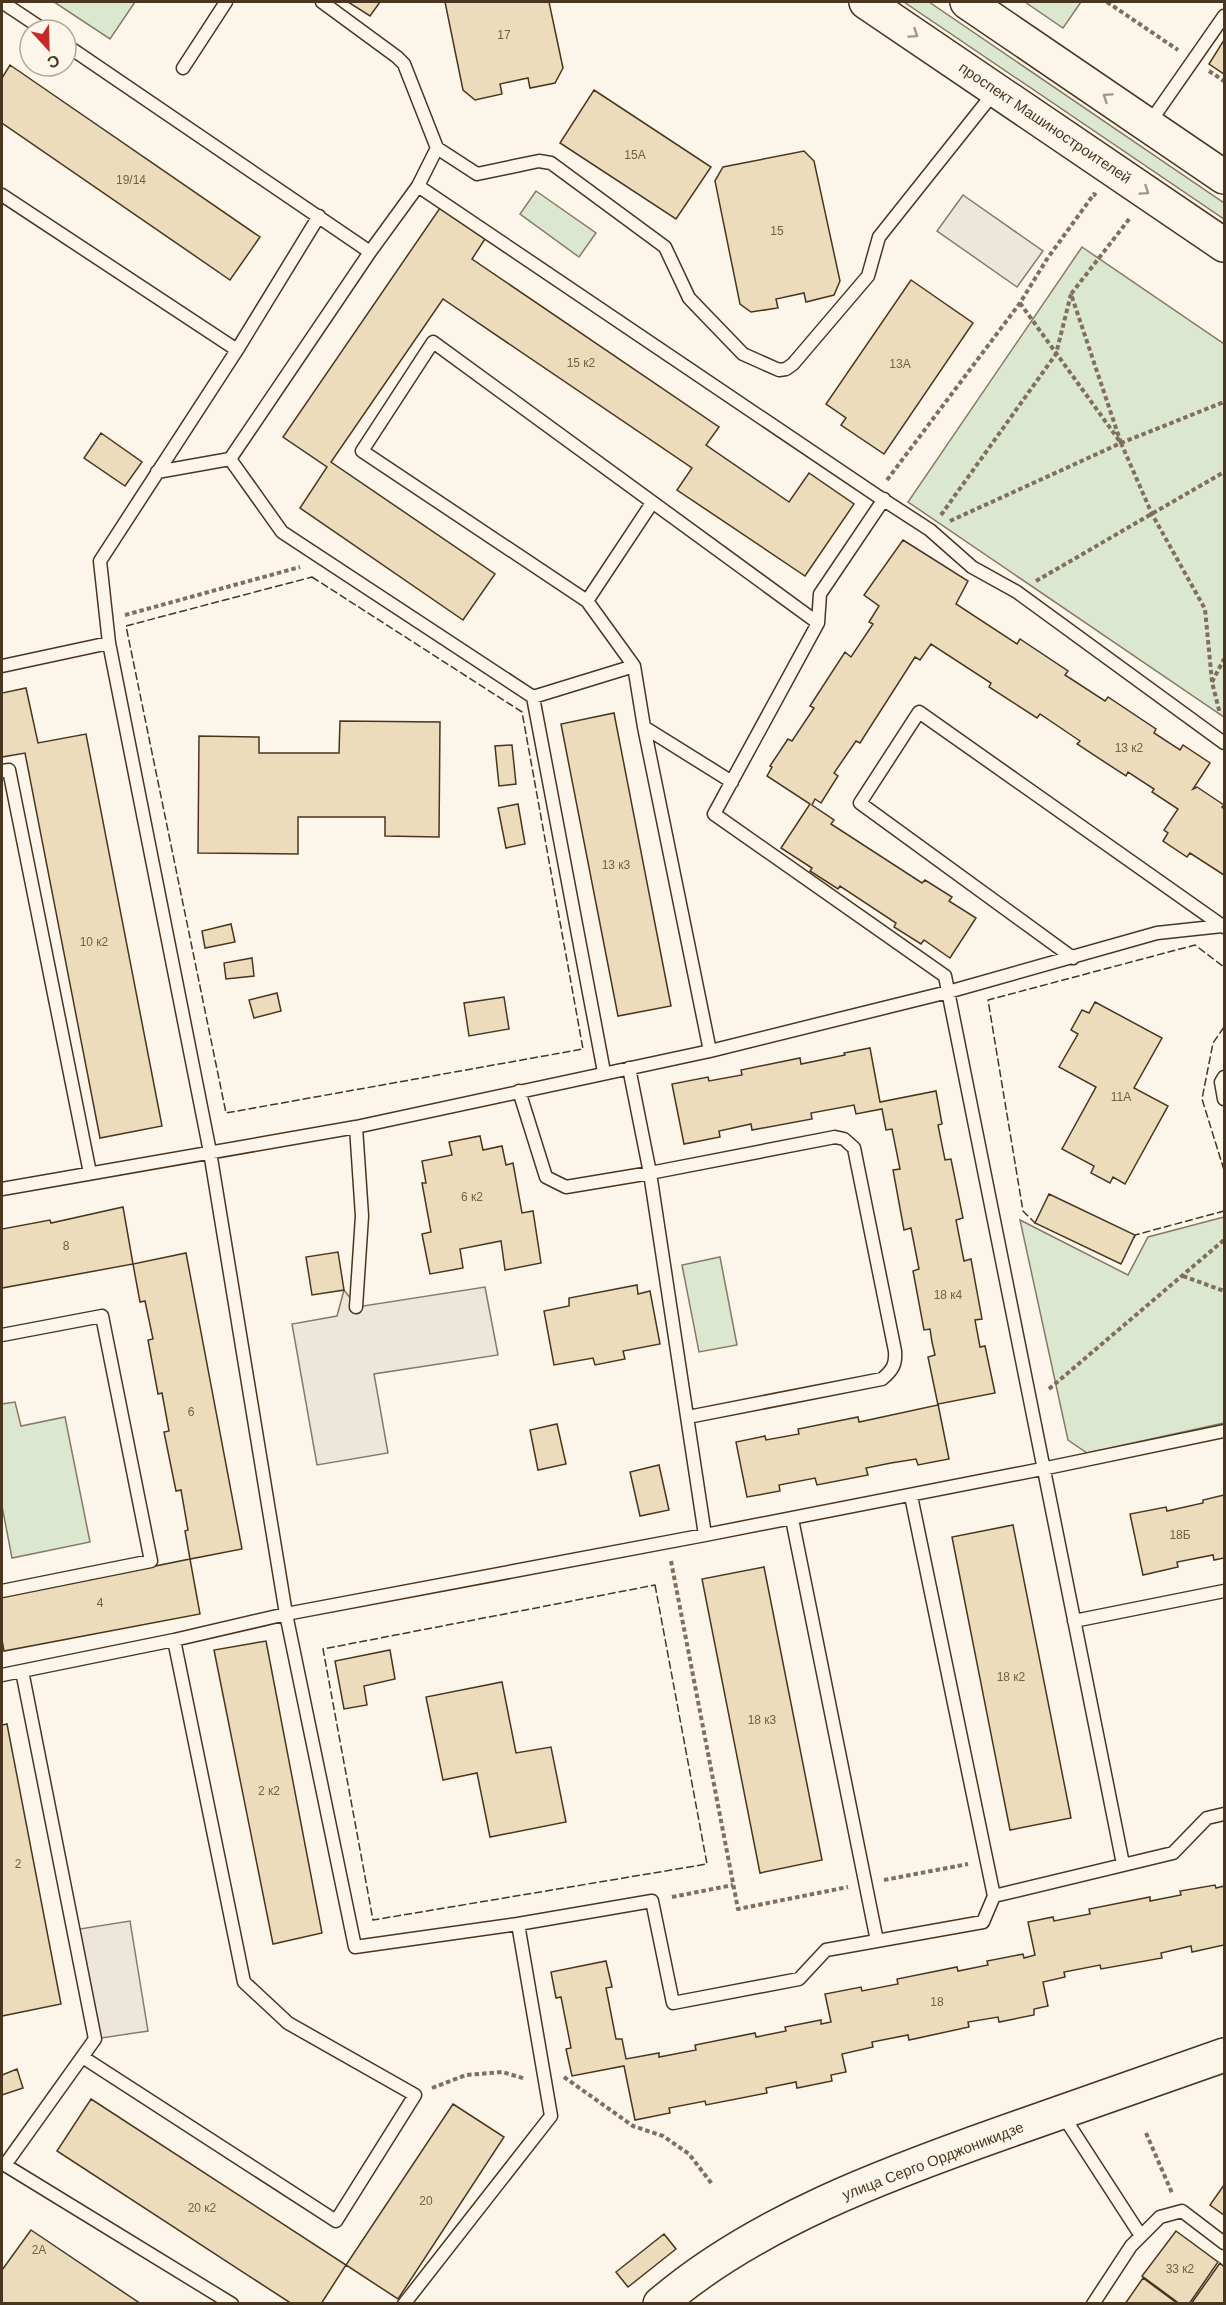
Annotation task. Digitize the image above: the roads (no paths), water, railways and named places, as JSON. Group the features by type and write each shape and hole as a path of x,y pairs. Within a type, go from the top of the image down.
{"main road":[{"name":"проспект Машиностроителей","path":"866,2 1224,245"},
{"path":"966,2 1224,177"},
{"name":"улица Серго Орджоникидзе","path":"660,2304 738,2250 819,2206 956,2150 1224,2055"}],"lane":[{"path":"2,2 26,18"},
{"path":"183,68 226,2"},
{"path":"321,2 404,64 437,148 477,174 538,161 551,163 665,248 689,298 743,354 779,370 793,364 868,276 879,237 996,90"},
{"path":"1148,125 1224,16"},
{"path":"78,53 370,252"},
{"path":"157,472 230,459 370,252 418,186 437,148"},
{"path":"418,186 930,530 972,567 1017,592 1224,743"},
{"path":"2,195 237,350"},
{"path":"319,216 237,350 100,561 109,643 210,1152 286,1614 355,1947 518,1924 652,1901 673,2003 799,1979 826,1950 982,1922 994,1896 911,1496"},
{"path":"710,1051 644,727 634,666 586,601 362,451 433,342 818,623"},
{"path":"230,459 282,532 533,697 604,1072"},
{"path":"880,497 820,594 818,623 714,814 945,976 1123,1864"},
{"path":"586,601 652,503"},
{"path":"2,666 109,643"},
{"path":"533,697 634,666"},
{"path":"1073,958 860,803 919,712 1223,926"},
{"path":"644,727 732,782"},
{"path":"2,771 9,770 90,1173"},
{"path":"2,1189 356,1127 710,1051 948,992 1157,933 1223,926"},
{"path":"628,1068 650,1173 705,1535"},
{"path":"1224,1077 1221,1082 1224,1099"},
{"path":"519,1091 546,1177 566,1187 835,1137 850,1143 857,1156 895,1350 896,1362 892,1371 882,1379 688,1417"},
{"path":"356,1127 362,1216 356,1307"},
{"path":"2,1335 102,1316 151,1561 2,1591"},
{"path":"2,1675 174,1640 286,1614 911,1496 1224,1431"},
{"path":"792,1519 877,1941"},
{"path":"1074,1621 1224,1591"},
{"path":"84,2058 336,2221 415,2095 288,2023 244,1982 174,1640"},
{"path":"22,1671 95,2039 84,2058 3,2165 232,2304"},
{"path":"994,1896 1173,1853 1207,1818 1224,1814"},
{"path":"404,2304 551,2116 518,1924"},
{"path":"1061,2112 1141,2236"},
{"path":"1093,2304 1131,2246 1160,2217 1182,2211 1224,2244"}]}
